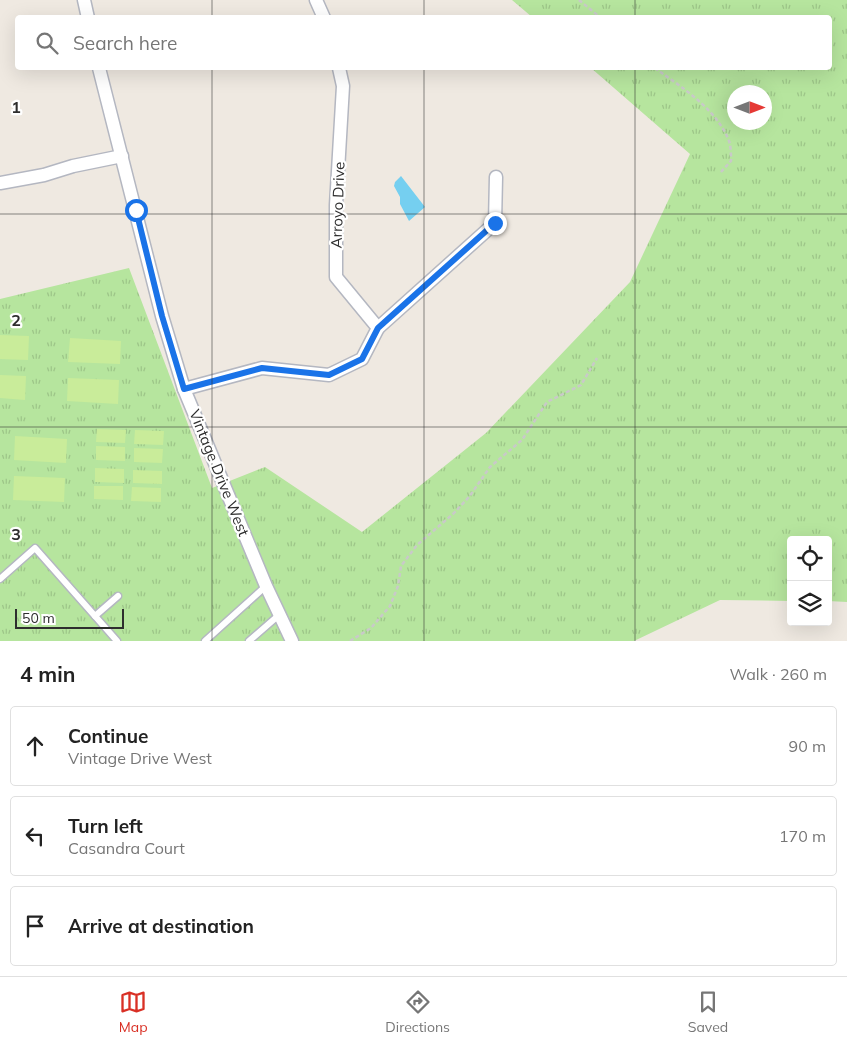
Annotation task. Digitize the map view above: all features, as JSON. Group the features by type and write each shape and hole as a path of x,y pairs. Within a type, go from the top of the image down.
{"street":[{"path":"84,0 87,15"},
{"path":"316,0 323,15"},
{"name":"Vintage Drive West","path":"100,70 162,316 184,389 266,586 292,641"},
{"name":"Arroyo Drive","path":"339,70 342,86 336,205 336,277 378,328"},
{"path":"0,183 44,175 73,166 122,156"},
{"path":"184,389 262,368 329,375 362,359 378,328 495,223 496,177"}],"lane":[{"path":"0,579 34,548 118,641"},
{"path":"205,641 266,586"},
{"path":"95,616 118,596"},
{"path":"249,641 279,616"}],"path":[{"path":"579,0 597,15"},
{"path":"658,70 700,103 720,125 730,143 731,161 720,173"},
{"path":"350,641 371,628 390,606 398,586 401,566 417,544 454,513 469,497 490,467 522,440 547,402 581,385 597,358"}],"green space":[{"path":"512,0 847,0 847,602 832,601 832,536 787,536 787,601 720,600 634,641 0,641 0,299 129,268 212,488 265,467 362,532 486,433 630,282 690,154 593,70 832,70 832,15 530,15"},
{"path":"0,335 29,336 28,360 0,359"},
{"path":"70,338 121,341 120,364 68,362"},
{"path":"0,375 26,376 25,400 0,398"},
{"path":"68,378 119,380 118,404 67,401"},
{"path":"97,429 126,430 125,443 96,442"},
{"path":"135,430 164,431 163,445 134,444"},
{"path":"15,436 67,439 66,463 14,460"},
{"path":"96,446 125,447 125,461 96,460"},
{"path":"134,448 163,449 162,463 134,462"},
{"path":"95,468 124,469 124,483 95,482"},
{"path":"133,470 162,471 162,484 133,483"},
{"path":"14,476 65,478 64,502 13,500"},
{"path":"94,486 123,486 123,500 94,499"},
{"path":"132,487 161,488 161,502 131,501"}],"water":[{"path":"401,176 425,207 409,221 400,204 400,197 394,186"}],"route":[{"path":"136,210 162,316 184,389 262,368 329,375 362,359 378,328 495,223"}]}
